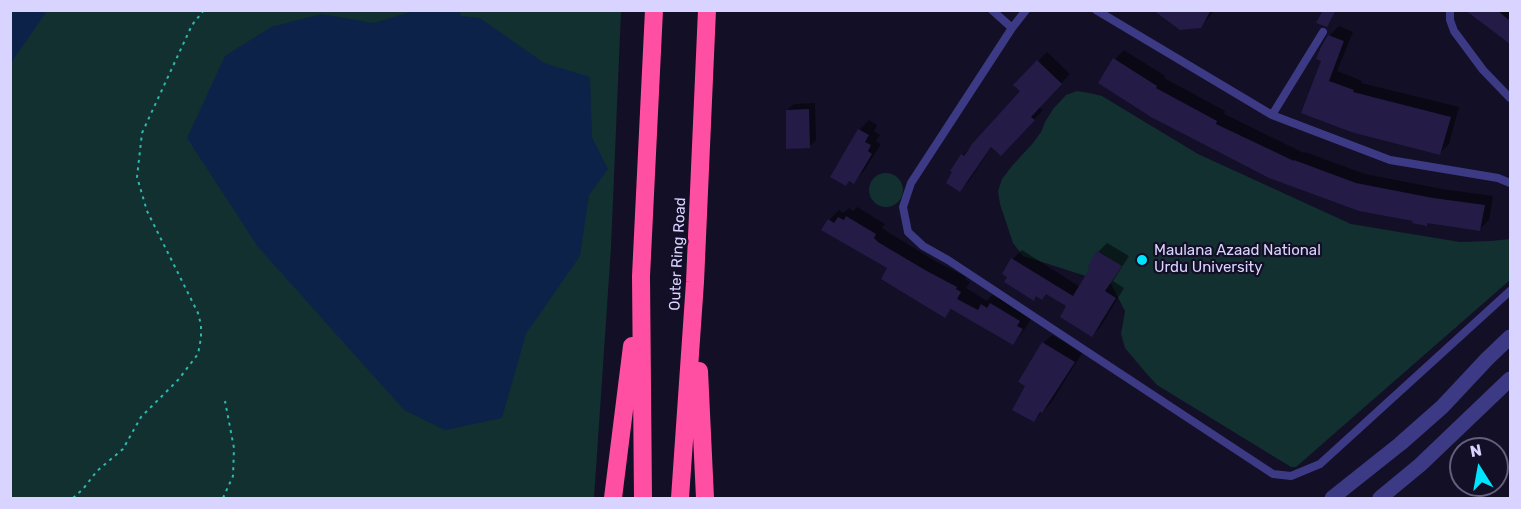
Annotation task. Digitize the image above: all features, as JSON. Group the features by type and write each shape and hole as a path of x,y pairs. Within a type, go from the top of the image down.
{"highway":[{"path":"643,498 641,276 654,10"},
{"name":"Outer Ring Road","path":"680,498 695,282 707,10"},
{"path":"613,498 641,276"},
{"path":"695,282 705,498"}],"street":[{"path":"1332,498 1442,407 1510,337"},
{"path":"1380,498 1420,465 1510,379"}],"lane":[{"path":"992,10 1012,28"},
{"path":"1026,10 911,183 903,207 908,232 923,246 957,266 1273,474 1291,476 1320,464 1510,291"},
{"path":"1096,10 1272,115 1390,160 1498,178 1510,183"},
{"path":"1450,10 1450,20 1454,31 1483,70 1510,98"},
{"path":"1272,115 1323,32"}],"path":[{"path":"73,498 97,471 123,449 141,417 178,380 198,354 201,338 198,313 147,211 136,177 142,133 192,25 204,10"},
{"path":"223,498 233,476 234,448 225,401"}],"green space":[{"path":"10,11 621,11 611,248 594,498 11,498"},
{"path":"1077,91 1102,96 1198,154 1351,224 1460,242 1510,239 1510,280 1296,467 1291,467 1157,385 1125,348 1121,334 1125,311 1111,284 1023,256 1013,243 1000,204 998,191 1002,179 1033,143 1053,109 1066,95"},
{"path":"886,173 898,178 903,190 898,202 886,207 874,202 869,190 874,178"}],"water":[{"path":"10,11 47,11 11,63"},
{"path":"413,11 459,11 461,16 480,18 544,63 590,77 592,137 608,169 589,195 580,256 526,334 502,418 445,430 404,410 258,247 187,138 225,56 271,27 321,14 374,23"}],"building":[{"path":"1153,10 1211,10 1201,28 1180,30"},
{"path":"1323,10 1336,10 1327,27 1316,23"},
{"path":"1465,10 1497,10 1510,21 1510,44"},
{"path":"1328,35 1344,41 1329,81 1354,90 1353,92 1451,117 1440,155 1351,132 1301,113 1321,61 1316,59"},
{"path":"1113,58 1157,86 1156,88 1217,121 1216,124 1294,161 1356,183 1433,198 1485,205 1480,231 1427,223 1427,226 1412,223 1413,221 1359,211 1269,178 1151,117 1098,83"},
{"path":"1037,60 1062,84 1031,117 1035,120 1001,156 991,147 960,192 946,183 952,172 950,171 961,154 964,156 1020,91 1013,85"},
{"path":"809,109 810,148 786,149 786,110"},
{"path":"858,129 869,135 865,142 871,145 868,151 872,154 854,184 849,181 846,186 830,177"},
{"path":"846,216 876,234 874,238 878,242 957,287 956,289 961,292 957,299 978,310 981,304 987,308 990,303 1020,321 1017,326 1023,329 1013,345 951,309 945,318 881,279 887,268 821,230 828,219 834,223 838,217 844,220"},
{"path":"1097,251 1122,266 1105,291 1116,298 1092,337 1060,317 1066,306 1046,294 1042,300 1036,296 1034,301 1004,282 1007,277 1002,274 1011,258 1073,296 1090,268 1088,266"},
{"path":"1042,342 1075,362 1034,422 1012,410 1025,386 1018,382"}],"place":[{"name":"Maulana Azaad National Urdu University","path":"1142,260"}]}
